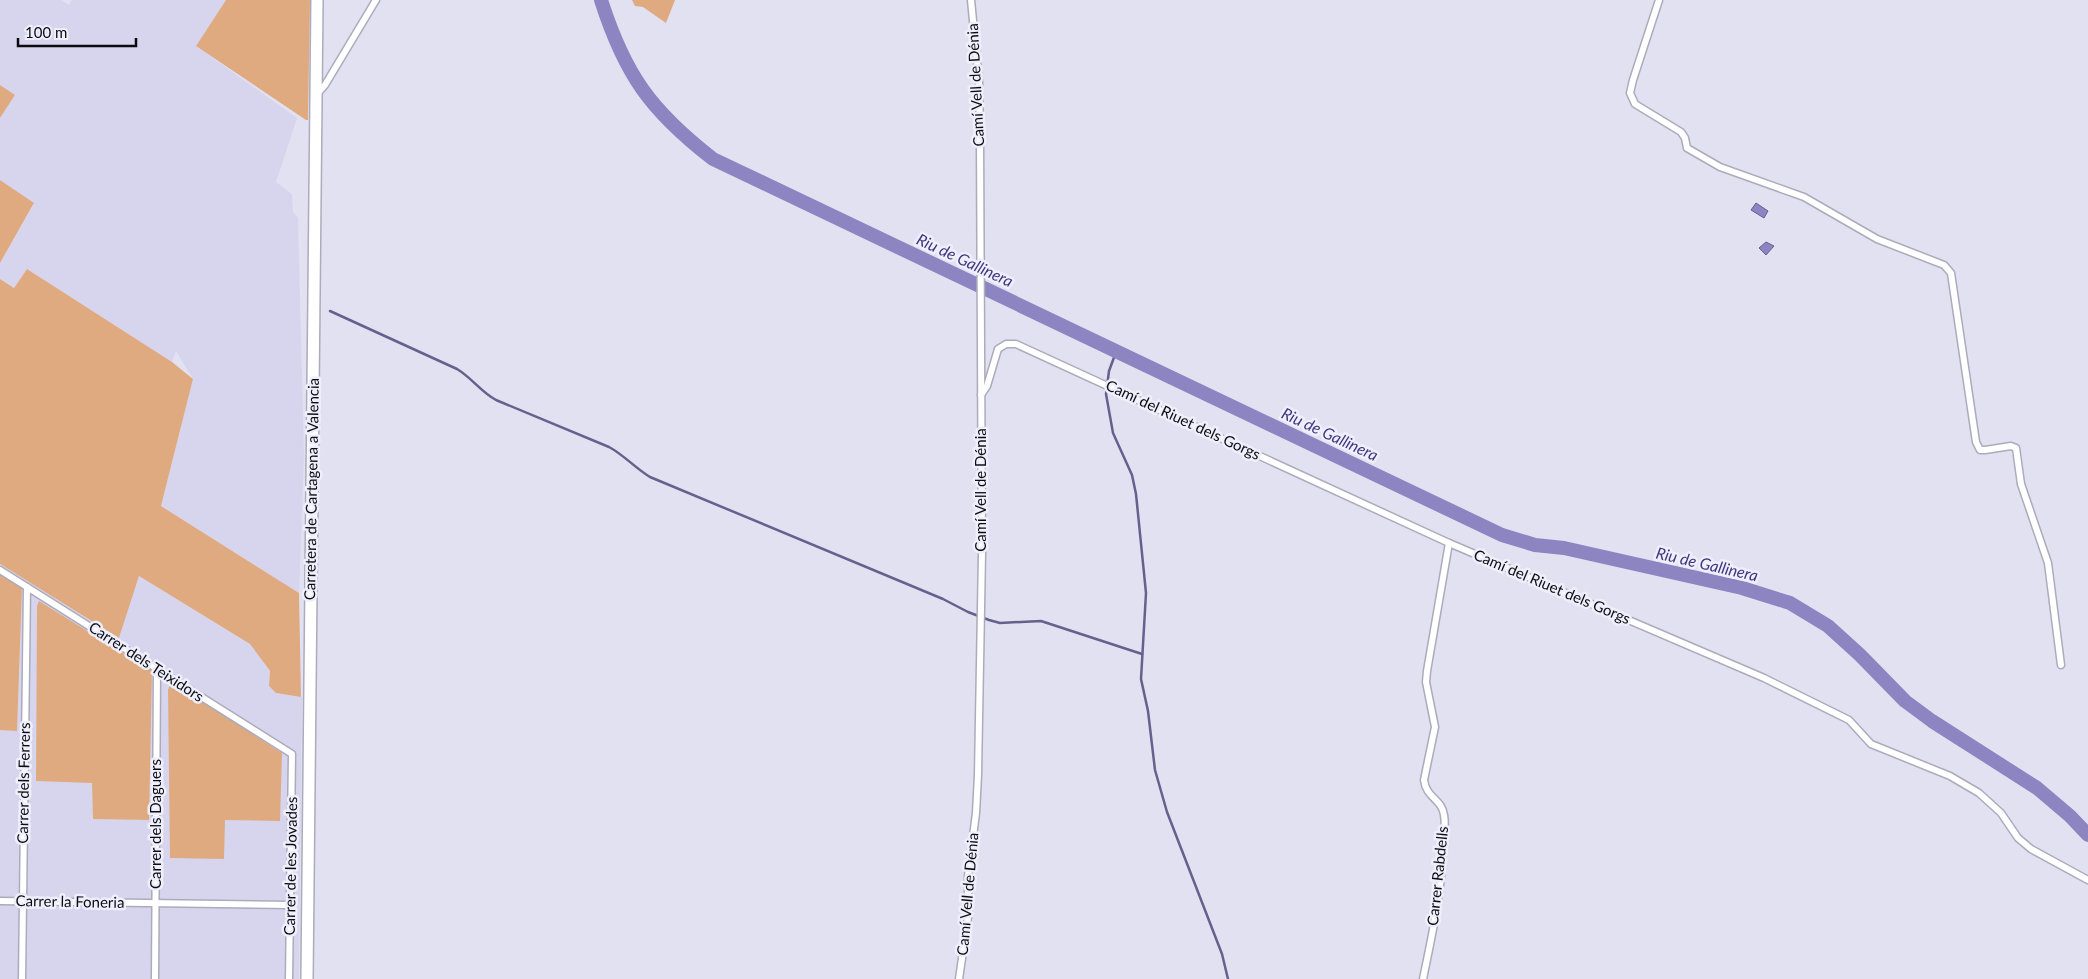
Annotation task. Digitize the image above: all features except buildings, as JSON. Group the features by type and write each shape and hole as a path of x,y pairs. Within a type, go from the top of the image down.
{"highway":[{"name":"Carretera de Cartagena a Valencia","path":"307,979 317,0"}],"street":[{"path":"316,94 325,85 376,0"},
{"name":"Camí Vell de Dénia","path":"959,979 968,917 968,876 976,813 981,631 979,82 971,0"},
{"path":"1659,0 1630,88 1630,96 1635,104 1681,132 1685,138 1686,148 1696,154 1729,170 1804,196 1877,239 1944,265 1952,273 1976,442 1980,450 2012,446 2016,448 2021,484 2048,563 2061,665"},
{"name":"Camí del Riuet dels Gorgs","path":"981,395 987,386 998,349 1006,344 1016,344 1449,543 1764,678 1848,720 1866,740 1876,747 1950,776 1980,793 2001,813 2018,838 2031,849 2088,880"},
{"path":"981,362 996,360"},
{"name":"Carrer Rabdells","path":"1424,979 1438,907 1443,858 1444,815 1442,807 1425,789 1424,780 1435,728 1426,682 1449,543"},
{"name":"Carrer dels Teixidors","path":"0,570 292,754"},
{"name":"Carrer dels Ferrers","path":"22,979 27,587"},
{"name":"Carrer dels Daguers","path":"155,979 157,670"},
{"name":"Carrer de les Jovades","path":"289,979 292,754"},
{"name":"Carrer la Foneria","path":"0,901 290,905"}],"shaded area":[{"path":"0,0 61,0 69,5 72,0 226,0 196,46 297,118 276,182 292,194 293,212 298,218 304,455 299,593 161,506 193,379 176,351 172,362 27,269 14,288 0,279 0,263 34,204 0,180 0,118 15,95 0,85"},
{"path":"226,0 310,0 308,120 196,46"},
{"path":"632,0 675,0 666,23 643,7 635,6"},
{"path":"0,85 15,95 0,118"},
{"path":"0,180 34,203 0,263"},
{"path":"1756,203 1768,211 1764,218 1751,210"},
{"path":"1766,242 1774,246 1766,255 1759,248"},
{"path":"27,269 172,362 193,379 161,506 299,593 301,697 276,693 269,686 270,671 250,644 139,576 119,638 0,564 0,279 14,288"},
{"path":"0,564 119,638 139,576 250,644 270,672 269,686 276,693 302,697 299,979 0,979"},
{"path":"0,574 22,587 17,731 0,730"},
{"path":"39,601 152,671 149,820 93,819 92,783 36,781 37,606"},
{"path":"171,681 174,684 173,687 180,692 183,689 282,753 280,821 225,820 224,859 170,858 168,690"}],"waterway":[{"name":"Riu de Gallinera","path":"601,0 620,50 643,90 673,124 713,159 1502,535 1535,545 1564,548 1742,588 1790,603 1828,626 1860,655 1905,701 1932,721 2037,788 2070,816 2088,835"},
{"path":"330,311 457,369 496,400 609,447 650,477 943,599 968,612 1000,623 1041,621 1142,654"},
{"path":"1116,352 1109,371 1106,394 1113,433 1132,475 1136,494 1146,593 1141,679 1148,711 1155,770 1167,812 1222,954 1228,979"}]}
